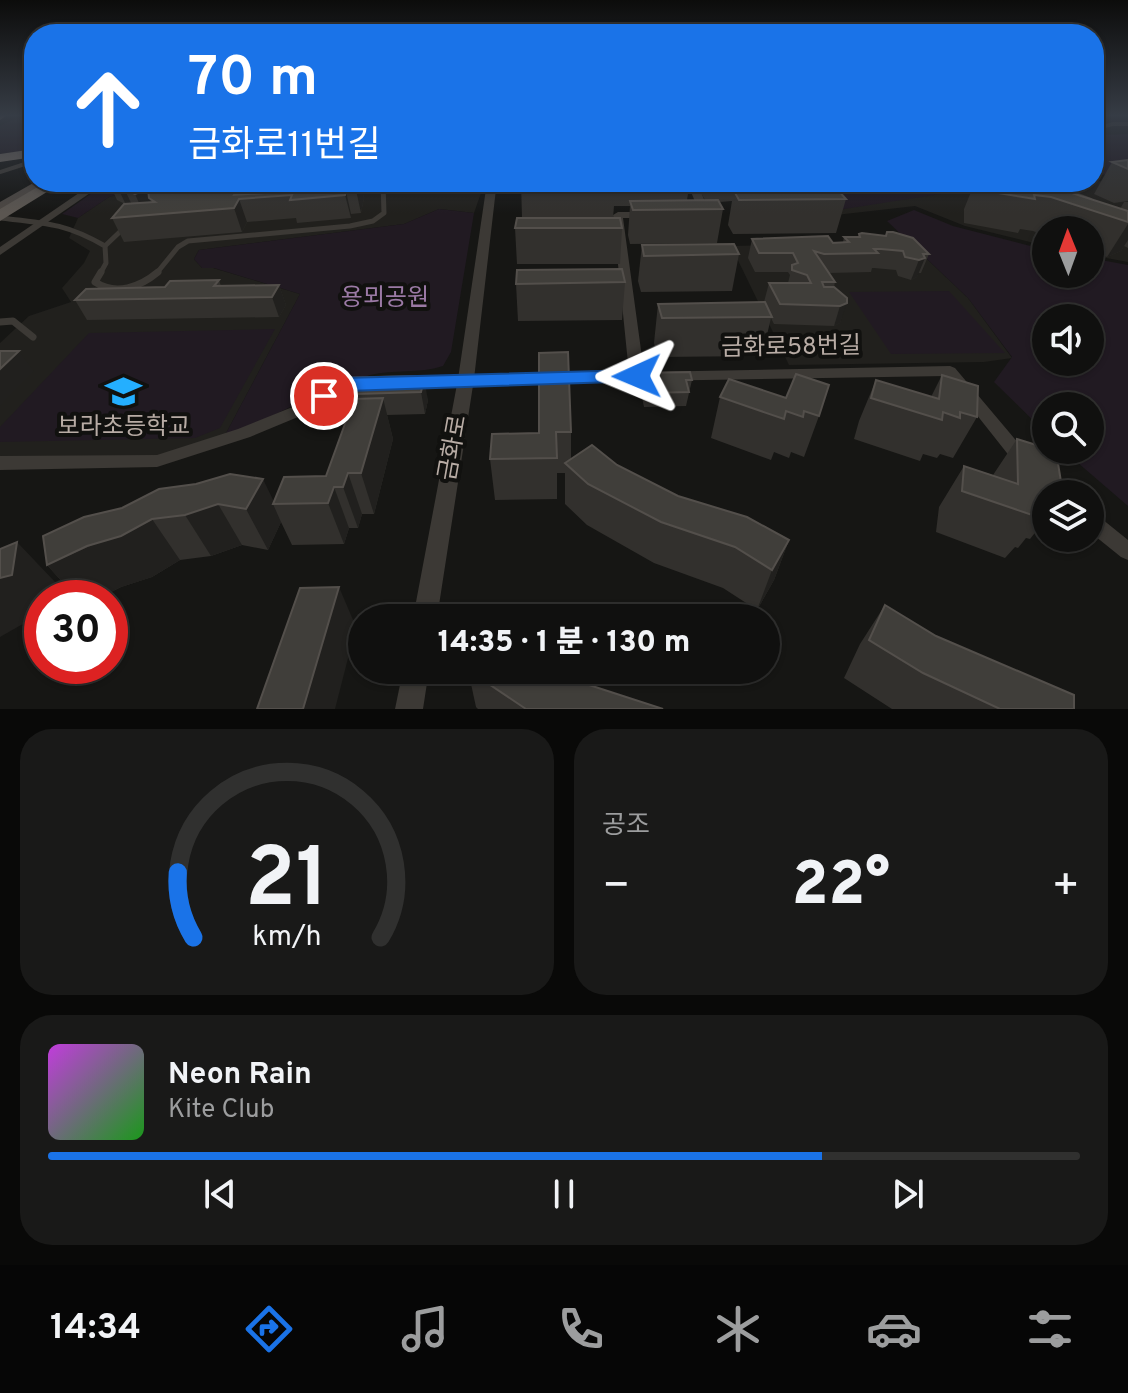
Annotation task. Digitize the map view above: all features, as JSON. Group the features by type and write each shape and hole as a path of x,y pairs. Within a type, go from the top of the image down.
{"highway":[{"path":"0,158 24,154"}],"main road":[{"path":"0,199 24,185"},
{"path":"0,208 27,192"},
{"path":"0,217 40,192"}],"street":[{"path":"0,252 86,192"},
{"name":"금화로","path":"427,604 466,379 491,192"},
{"path":"691,215 706,214 696,192"},
{"path":"637,376 618,215 662,215"},
{"name":"금화로58번길","path":"390,382 950,371 1013,452 1036,473"},
{"path":"0,463 157,461 244,433 305,408 343,384 359,384"},
{"path":"1104,532 1128,551"},
{"path":"409,709 413,684"}],"lane":[{"path":"0,172 24,164"},
{"path":"138,219 114,234 105,246 106,263 95,282 103,289 133,287 159,271 177,246 188,241 350,226 373,221 384,213 383,192"},
{"path":"1069,192 1099,203"},
{"path":"253,195 268,194"},
{"path":"0,217 76,229 105,246"},
{"path":"0,322 13,321 33,337"}],"shaded area":[{"path":"1104,181 1128,182 1128,262 1104,258 1104,216 1032,216 1032,243 965,226 915,206 836,215 801,192 1104,192"},
{"name":"보라초등학교","path":"126,192 481,192 474,213 439,209 404,224 199,250 194,259 202,268 213,268 300,294 223,439 157,461 0,463 0,343 29,316 71,302 62,288 84,263 90,251 69,238 78,218 109,197"},
{"path":"909,242 968,298 1012,358 984,362 789,365 731,246"}],"green space":[{"path":"0,147 24,147 24,151 0,154"},
{"path":"1104,147 1128,147 1128,174 1104,175"},
{"path":"94,192 126,192 109,197 78,218 62,214"},
{"path":"808,192 947,193 838,210"},
{"name":"용뫼공원","path":"439,209 474,213 451,352 443,366 379,373 351,381 223,439 300,294 214,268 202,268 194,259 199,250 404,224"},
{"path":"914,210 953,226 1032,246 1032,288 1104,288 1104,261 1128,265 1128,506 1104,485 1104,480 1098,480 1079,464 1104,464 1104,392 1032,392 1032,419 994,382 1012,357 968,298 887,221"},
{"path":"949,291 1005,353 891,354 849,292"},
{"path":"275,329 220,428 195,438 0,442 0,427 89,333"}],"building":[{"path":"1128,160 1128,169 1112,162"},
{"path":"148,192 346,192 345,195 290,200 292,195 239,199 234,208 112,218 124,204 155,202 149,198"},
{"path":"735,192 840,192 846,199 739,200"},
{"path":"991,192 1069,192 1128,211 1128,222 1051,197 1034,195 1035,199"},
{"path":"718,200 723,209 633,210 630,201"},
{"path":"517,218 620,218 622,228 515,228"},
{"path":"887,232 913,238 929,254 923,254 925,258 919,260 905,257 903,251 881,249 874,249 878,253 824,254 814,251 835,282 822,282 824,287 834,287 847,298 847,303 840,306 780,304 769,283 811,283 807,275 792,270 792,265 798,263 793,253 759,253 752,239 828,236 833,243 849,242 844,237 860,237 862,233 886,236"},
{"path":"734,244 739,254 644,256 642,245"},
{"path":"622,269 625,282 516,284 517,270"},
{"path":"219,280 214,286 279,285 272,297 75,300 86,289 165,287 170,281"},
{"path":"765,302 772,317 662,318 658,304"},
{"path":"0,351 19,351 0,369"},
{"path":"568,352 571,432 556,432 557,458 490,459 492,434 539,433 539,353"},
{"path":"690,372 692,380 686,380 689,392 645,393 641,373"},
{"path":"796,374 829,385 819,416 804,411 803,417 786,411 784,419 720,397 729,379 786,398"},
{"path":"942,375 978,386 977,417 960,412 960,418 943,412 942,420 871,398 876,380 939,399"},
{"path":"416,376 424,379 421,392 325,395 332,378"},
{"path":"383,398 361,473 348,473 343,487 334,487 328,503 273,504 284,477 326,476 354,399"},
{"path":"1017,439 1032,444 1032,464 1058,464 1061,480 1032,480 1032,515 962,491 964,466 1018,484"},
{"path":"592,445 617,465 678,496 747,517 789,540 772,570 735,547 661,522 588,484 565,463"},
{"path":"230,474 263,479 246,509 218,504 185,515 152,519 121,536 87,546 47,565 43,536 84,517 122,508 159,489 196,484"},
{"path":"17,542 12,575 0,578 0,549"},
{"path":"339,587 303,709 257,709 300,588"},
{"path":"885,605 936,636 1074,695 1074,709 1000,709 923,673 869,640"},
{"path":"489,684 586,684 663,709 526,709"}],"place":[{"name":"보라초등학교","path":"124,391"}],"route":[{"path":"324,396 343,384 637,376"}]}
